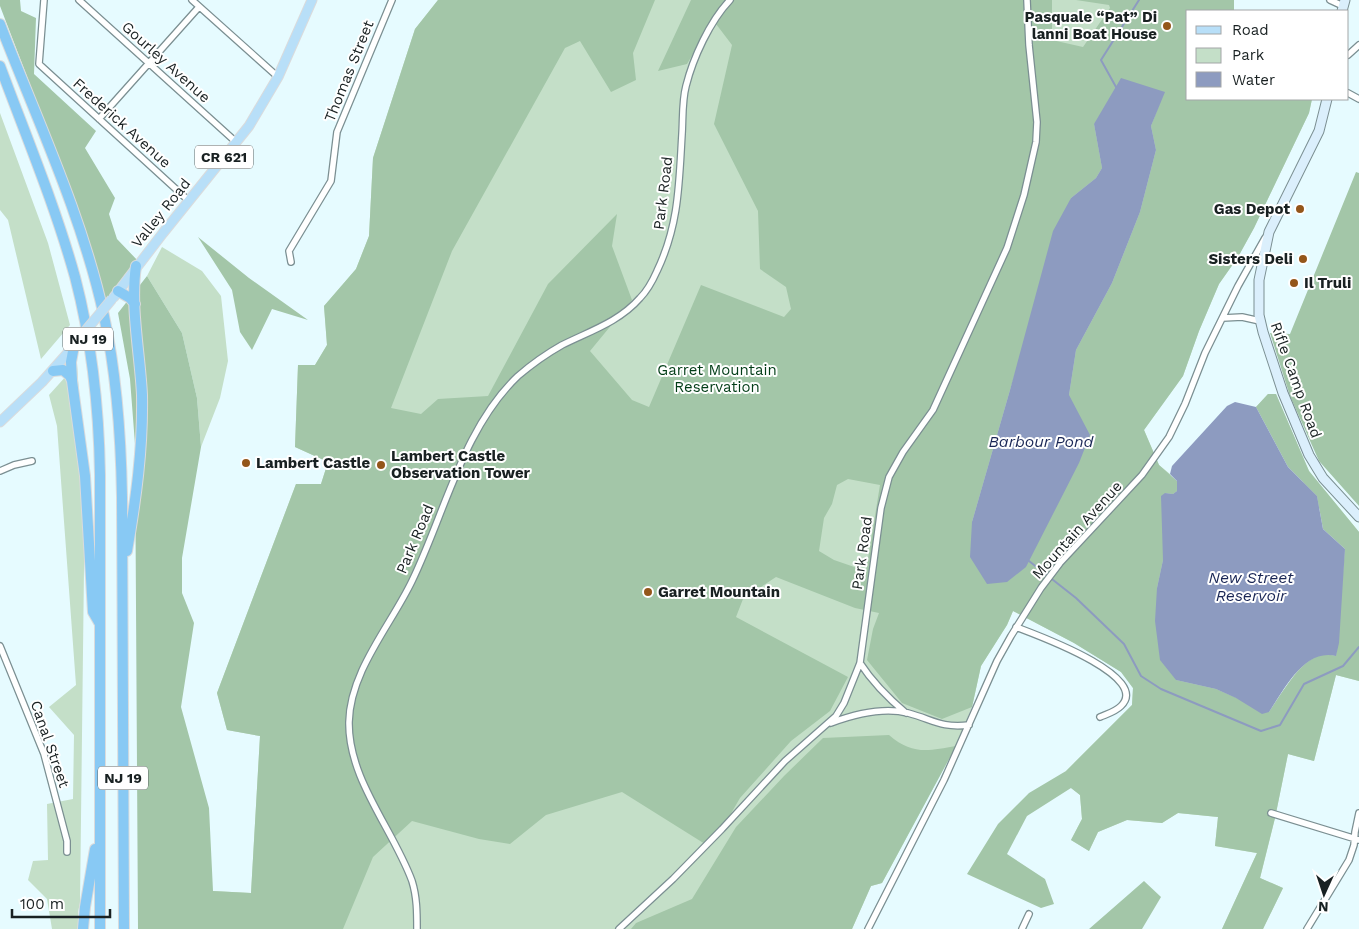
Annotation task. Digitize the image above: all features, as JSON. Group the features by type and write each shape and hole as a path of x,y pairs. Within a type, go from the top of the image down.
{"highway":[{"name":"NJ 19","path":"0,24 79,228 104,316 113,360 120,429 126,926"},
{"name":"NJ 19","path":"0,66 66,249 89,341 99,431 101,625 100,929"},
{"path":"123,577 137,492 142,429 141,385 134,304 136,266"},
{"path":"115,295 130,298 134,304"},
{"path":"76,344 71,362 72,381 86,484 93,612 101,625"},
{"path":"53,371 63,370 70,376 72,381"},
{"path":"82,929 100,822"}],"main road":[{"name":"Valley Road","path":"0,422 53,371 76,344 248,126 278,77 312,0"}],"street":[{"name":"Frederick Avenue","path":"44,0 38,64 189,201"},
{"name":"Gourley Avenue","path":"79,0 150,62 236,142"},
{"path":"192,0 278,77"},
{"name":"Thomas Street","path":"291,262 289,251 331,181 337,132 392,0"},
{"name":"Park Road","path":"417,929 418,911 412,882 372,802 355,760 349,738 350,703 356,685 372,652 412,581 444,503 478,428 500,394 540,358 562,345 611,322 626,311 642,297 654,277 666,254 676,213 685,88 694,60 709,31 730,0"},
{"name":"Park Road","path":"619,929 706,846 785,761 836,716 844,703 860,663 881,508 889,477 902,452 933,410 1007,248 1024,195 1036,142 1037,122 1029,45 1027,0"},
{"path":"1330,0 1343,6"},
{"path":"99,119 200,7"},
{"path":"1349,54 1359,45"},
{"name":"Rifle Camp Road","path":"1327,100 1319,131 1269,232 1259,280 1258,299 1260,321 1283,393 1309,455 1323,478 1359,517"},
{"name":"Mountain Avenue","path":"868,929 944,780 997,661 1016,627 1060,564 1151,464 1178,420 1205,353 1238,286 1269,232"},
{"path":"1222,318 1242,317 1260,321"},
{"path":"0,471 14,465 32,461"},
{"path":"1016,627 1064,646 1094,662 1116,677 1125,690 1125,698 1120,707 1100,717"},
{"name":"Canal Street","path":"0,646 44,754 67,842 67,852"},
{"name":"Park Road","path":"860,663 868,676 884,694 906,713"},
{"name":"Park Road","path":"827,725 863,713 885,711 906,713 947,726 969,725"},
{"path":"1271,813 1357,839"},
{"path":"1307,929 1349,860 1357,839 1359,813"},
{"path":"1022,929 1029,914"}],"green space":[{"path":"0,0 20,0 21,11 36,18 34,74 96,131 85,148 115,198 109,214 117,239 139,262 110,300 105,298 70,189 0,6"},
{"name":"Garret Mountain Reservation","path":"438,0 1234,0 1234,10 1186,10 1186,100 1312,100 1309,113 1254,228 1238,257 1219,284 1183,376 1144,430 1159,465 1170,474 1269,712 1297,671 1345,549 1256,407 1268,394 1276,394 1309,471 1359,532 1359,681 1336,675 1314,761 1288,754 1260,878 1283,888 1263,929 1222,929 1257,853 1215,846 1218,817 1178,813 1162,823 1127,820 1098,832 1089,851 1071,840 1082,819 1080,795 1071,788 1066,771 1132,705 1133,688 1121,672 1074,643 1013,611 1007,625 981,666 972,707 956,746 882,883 871,886 852,929 175,929 213,891 251,893 260,736 227,730 217,693 296,484 321,484 328,462 295,447 298,365 315,365 327,345 324,306 356,269 369,236 373,158 415,29"},
{"name":"Garret Mountain Reservation","path":"438,0 655,0 633,53 636,80 611,92 580,41 565,48 452,251 391,408 421,414 438,399 488,396 548,284 617,214 612,246 632,300 590,351 632,400 649,407 701,285 784,317 791,309 786,287 760,269 758,211 714,124 732,45 713,20 687,64 658,71 691,0 1052,0 1052,40 1083,47 1110,8 1109,5 1076,0 1234,0 1234,10 1186,10 1186,100 1312,100 1309,113 1254,228 1238,257 1219,284 1183,376 1144,430 1159,465 1177,481 1177,491 1173,494 1165,493 1163,560 1157,588 1176,680 1216,689 1269,712 1292,679 1306,663 1323,654 1336,656 1345,549 1323,529 1317,496 1288,467 1256,407 1268,394 1276,394 1309,471 1359,532 1359,681 1336,675 1314,761 1288,754 1260,878 1283,888 1263,929 1222,929 1257,853 1215,846 1218,817 1178,813 1162,823 1127,820 1098,832 1089,851 1071,840 1082,819 1080,795 1071,788 1027,816 1007,854 1045,879 1054,904 1041,908 967,874 998,824 1029,793 1066,771 1132,705 1133,688 1121,672 1074,643 1013,611 1007,625 981,666 972,707 942,719 902,703 867,660 873,629 879,613 855,608 776,577 743,599 736,617 848,677 830,711 791,741 740,798 722,829 705,844 622,792 546,815 510,844 479,839 412,821 373,857 343,929 138,929 135,444 130,379 118,313 147,276 182,333 197,398 201,447 182,558 182,593 194,623 181,707 209,808 213,891 251,893 260,736 227,730 217,693 296,484 321,484 328,462 295,447 298,365 315,365 327,345 324,306 356,269 369,236 373,158 415,29","holes":["1164,92 1151,126 1156,150 1140,212 1112,283 1076,350 1069,395 972,522 1010,390 1071,198 1096,178 1102,168 1094,124","848,479 880,485 866,571 834,560 819,551 824,518 832,504 837,485"]},
{"path":"0,113 48,243 70,325 41,359 8,220 0,210"},
{"path":"1356,172 1359,173 1359,506 1319,461 1290,396 1270,333 1290,334"},
{"path":"198,237 249,278 308,320 272,309 252,350 240,332 232,290"},
{"path":"162,247 202,271 221,296 228,361 220,398 201,447 197,398 182,333 147,276"},
{"path":"77,364 85,484 80,903 78,929 52,929 47,899 28,880 33,861 48,860 47,804 73,799 74,735 49,707 76,685 57,426 49,395"},
{"path":"889,735 913,749 929,750 956,746 882,883 871,886 852,929 631,929 636,923 692,899 736,827 823,738"},
{"path":"1144,881 1161,897 1142,929 1089,929"}],"water":[{"name":"Barbour Pond","path":"1121,78 1165,92 1151,126 1156,150 1140,212 1112,283 1076,350 1069,395 1090,435 1079,463 1026,567 1007,582 987,584 970,557 972,522 1053,231 1071,198 1096,178 1102,168 1094,124"},
{"name":"New Street Reservoir","path":"1235,402 1256,407 1288,467 1317,496 1323,529 1345,549 1339,643 1336,656 1325,655 1314,658 1305,664 1288,683 1269,712 1262,714 1236,698 1216,689 1176,680 1160,660 1155,621 1157,588 1163,560 1161,496 1165,493 1173,494 1177,491 1177,481 1170,474 1172,466 1227,406"}],"waterway":[{"path":"1116,87 1101,60 1139,0"},
{"path":"1029,561 1076,598 1124,644 1141,676 1161,689 1261,731 1280,725 1304,684 1343,666 1359,647"}],"place":[{"name":"Pasquale “Pat” Di lanni Boat House","path":"1167,26"},
{"name":"Gas Depot","path":"1300,209"},
{"name":"Sisters Deli","path":"1303,259"},
{"name":"Il Truli","path":"1294,283"},
{"name":"Lambert Castle","path":"246,463"},
{"name":"Lambert Castle Observation Tower","path":"381,465"},
{"name":"Garret Mountain","path":"648,592"}]}
